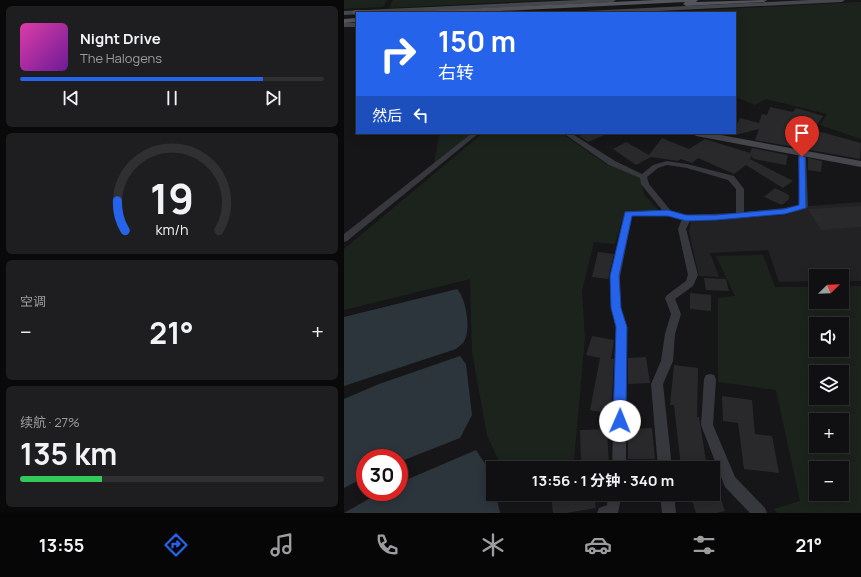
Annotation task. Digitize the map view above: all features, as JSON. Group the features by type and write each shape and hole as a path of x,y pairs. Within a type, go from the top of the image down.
{"main road":[{"path":"583,8 637,0"},
{"path":"583,8 695,0"},
{"path":"461,12 764,0"},
{"path":"649,10 719,2"},
{"path":"344,17 356,14"},
{"path":"345,24 356,20"},
{"path":"345,24 356,24"}],"street":[{"path":"454,12 503,11 613,0"},
{"path":"583,8 649,10 842,0"},
{"path":"344,13 356,14"},
{"path":"344,239 475,134"},
{"path":"568,134 612,163 643,176"},
{"path":"698,134 702,136 861,164"},
{"path":"619,461 621,327 616,308 615,276 628,213 668,213 686,218 785,211 804,206 802,157"},
{"path":"643,176 651,168 662,163 678,163 732,178 740,189 740,215"},
{"path":"643,176 645,184 668,213"},
{"path":"663,461 657,384 667,361 670,334 676,314 670,298 690,284 693,276 682,229 686,218"},
{"path":"710,379 707,425 730,482 760,513"},
{"path":"604,513 613,508 614,501"},
{"path":"668,501 669,513"}],"shaded area":[{"path":"344,0 387,0 383,7 344,9"},
{"path":"393,0 552,0 389,8"},
{"path":"861,2 861,139 820,125 827,114 766,99 755,105 736,97 736,12 666,12"},
{"path":"440,134 472,134 434,163"},
{"path":"482,134 562,134 606,164 640,178 644,194 658,210 625,211 615,244 594,242 582,291 585,338 574,460 499,461 487,435 472,352 470,279 344,310 344,249"},
{"path":"861,202 861,281 849,281 849,269 809,269 809,281 779,282 768,250 710,253 719,277 699,276 689,232 691,221 786,215 808,206"},
{"path":"763,255 775,287 809,287 809,309 849,309 849,286 861,286 861,513 777,513 774,509 800,501 776,390 718,382 718,298 735,296 716,256"},
{"path":"457,289 463,300 467,315 466,338 463,343 456,349 344,386 344,317"},
{"path":"460,356 466,364 472,415 460,438 408,458 408,449 356,449 356,482 344,488 344,399 379,384"},
{"path":"476,450 486,466 486,501 497,501 500,513 344,513 365,501 408,501 408,479"}],"building":[{"path":"770,107 793,112 796,108 823,116 814,130 861,143 860,159 755,140 759,129 735,135 736,126 740,118 759,123 762,114 767,115"},
{"path":"584,134 607,134 588,142 579,136"},
{"path":"662,138 689,149 705,139 750,153 752,148 788,155 786,165 754,159 751,156 750,159 793,181 783,188 746,165 734,174 698,158 692,163 681,159 678,161 651,157 636,165 613,149 626,142 649,155"},
{"path":"808,158 822,161 821,172 808,170"},
{"path":"775,188 789,195 789,199 782,205 764,197"},
{"path":"861,206 861,227 821,230 808,209"},
{"path":"598,252 614,254 608,279 592,277"},
{"path":"704,278 726,279 729,291 706,290"},
{"path":"690,293 711,295 711,311 690,309"},
{"path":"592,336 614,340 611,359 614,359 611,414 590,410 600,358 586,355"},
{"path":"646,357 650,383 628,384 628,358"},
{"path":"674,365 698,368 697,417 699,417 706,461 680,461 674,405 670,405"},
{"path":"722,396 752,400 755,434 772,436 779,473 744,469 738,423 723,421"},
{"path":"652,428 655,459 628,459 628,429"},
{"path":"607,429 609,461 581,461 580,430"},
{"path":"720,497 725,511 717,513 696,513 692,501 720,501"},
{"path":"552,501 595,501 596,508 567,513 553,513"}],"route":[{"path":"620,421 621,327 616,308 615,276 628,213 668,213 686,218 716,218 785,211 804,206 802,157"}]}
